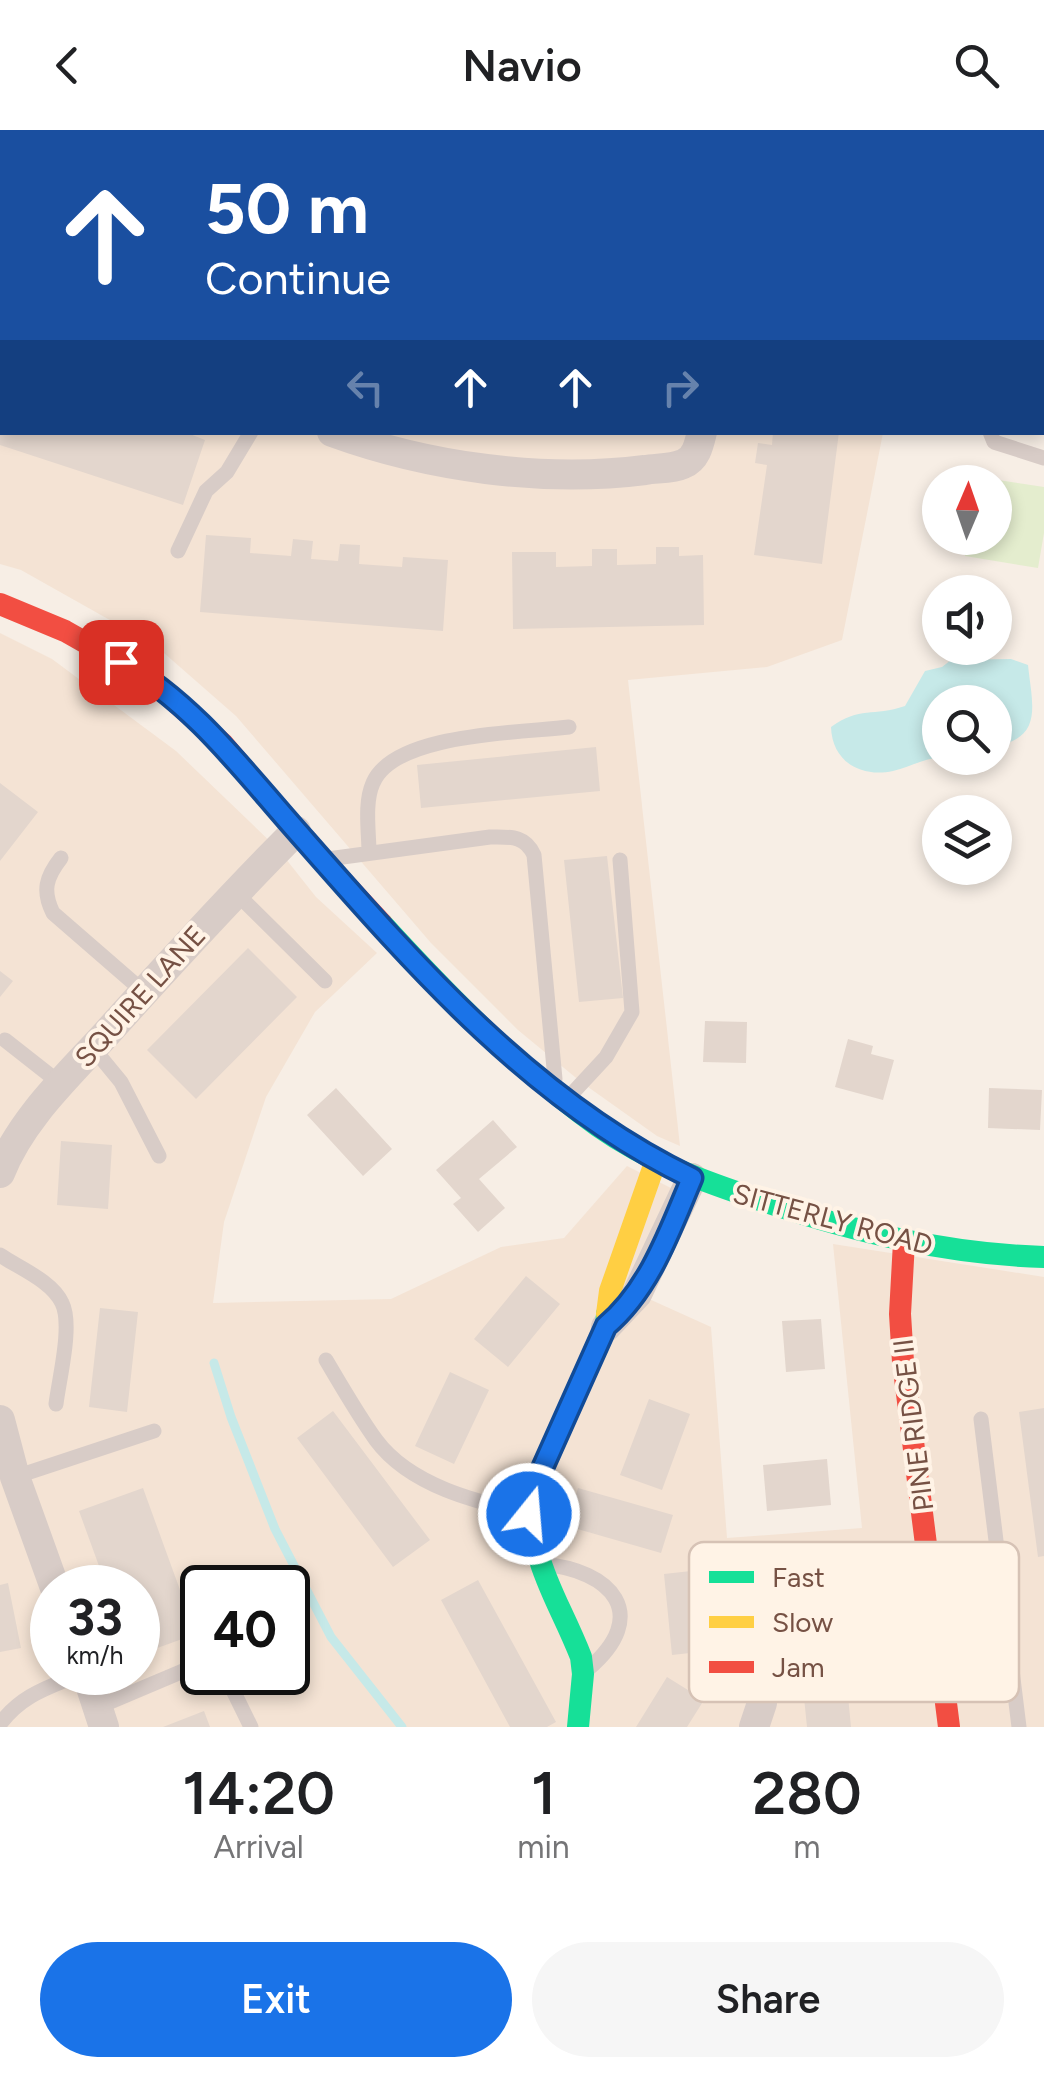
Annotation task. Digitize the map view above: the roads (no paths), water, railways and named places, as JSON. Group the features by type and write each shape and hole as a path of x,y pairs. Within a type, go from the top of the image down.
{"street":[{"path":"342,435 426,459 584,473 684,464 697,450 701,435"},
{"name":"SITTERLY ROAD","path":"0,604 66,631 148,678 223,744 468,1018 599,1126 692,1178 828,1224 983,1255 1044,1257"},
{"name":"SQUIRE LANE","path":"0,1173 24,1127 61,1084 296,830"},
{"path":"578,1727 582,1660 538,1564 529,1514 534,1487 606,1326 610,1291 656,1160"},
{"path":"606,1326 637,1294 692,1178"},
{"name":"PINE RIDGE II","path":"904,1242 900,1314 903,1362 927,1542"},
{"path":"0,1420 15,1478 47,1565"},
{"name":"PINE RIDGE II","path":"945,1702 948,1727"}],"lane":[{"path":"178,551 206,491 228,472 249,435"},
{"path":"991,435 994,442 1044,458"},
{"path":"369,853 369,797 381,770 396,757 430,744 569,728"},
{"path":"324,860 490,837 516,837 528,843 534,855 561,1097"},
{"path":"61,858 45,884 46,900 53,914 144,992"},
{"path":"561,1097 606,1057 632,1012 620,860"},
{"path":"235,892 326,981"},
{"path":"5,1040 61,1084"},
{"path":"93,1048 121,1082 158,1156"},
{"path":"0,1256 46,1284 62,1302 66,1332 56,1404"},
{"path":"326,1360 378,1442 395,1460 432,1483 486,1504 529,1514"},
{"path":"981,1418 994,1542"},
{"path":"15,1478 154,1431"},
{"path":"538,1564 575,1569 596,1578 614,1593 618,1607 616,1636 608,1650 583,1672"},
{"path":"101,1717 180,1675"},
{"path":"0,1724 14,1705 30,1695"},
{"path":"235,1695 251,1727"},
{"path":"1016,1702 1019,1727"}],"water":[{"path":"1012,659 1028,665 1032,706 1028,727 1012,741 1012,685 922,685 922,761 881,773 859,769 842,758 831,727 850,716 905,706 925,671 1012,665"}],"waterway":[{"path":"214,1363 275,1529 331,1637 402,1727"}]}
